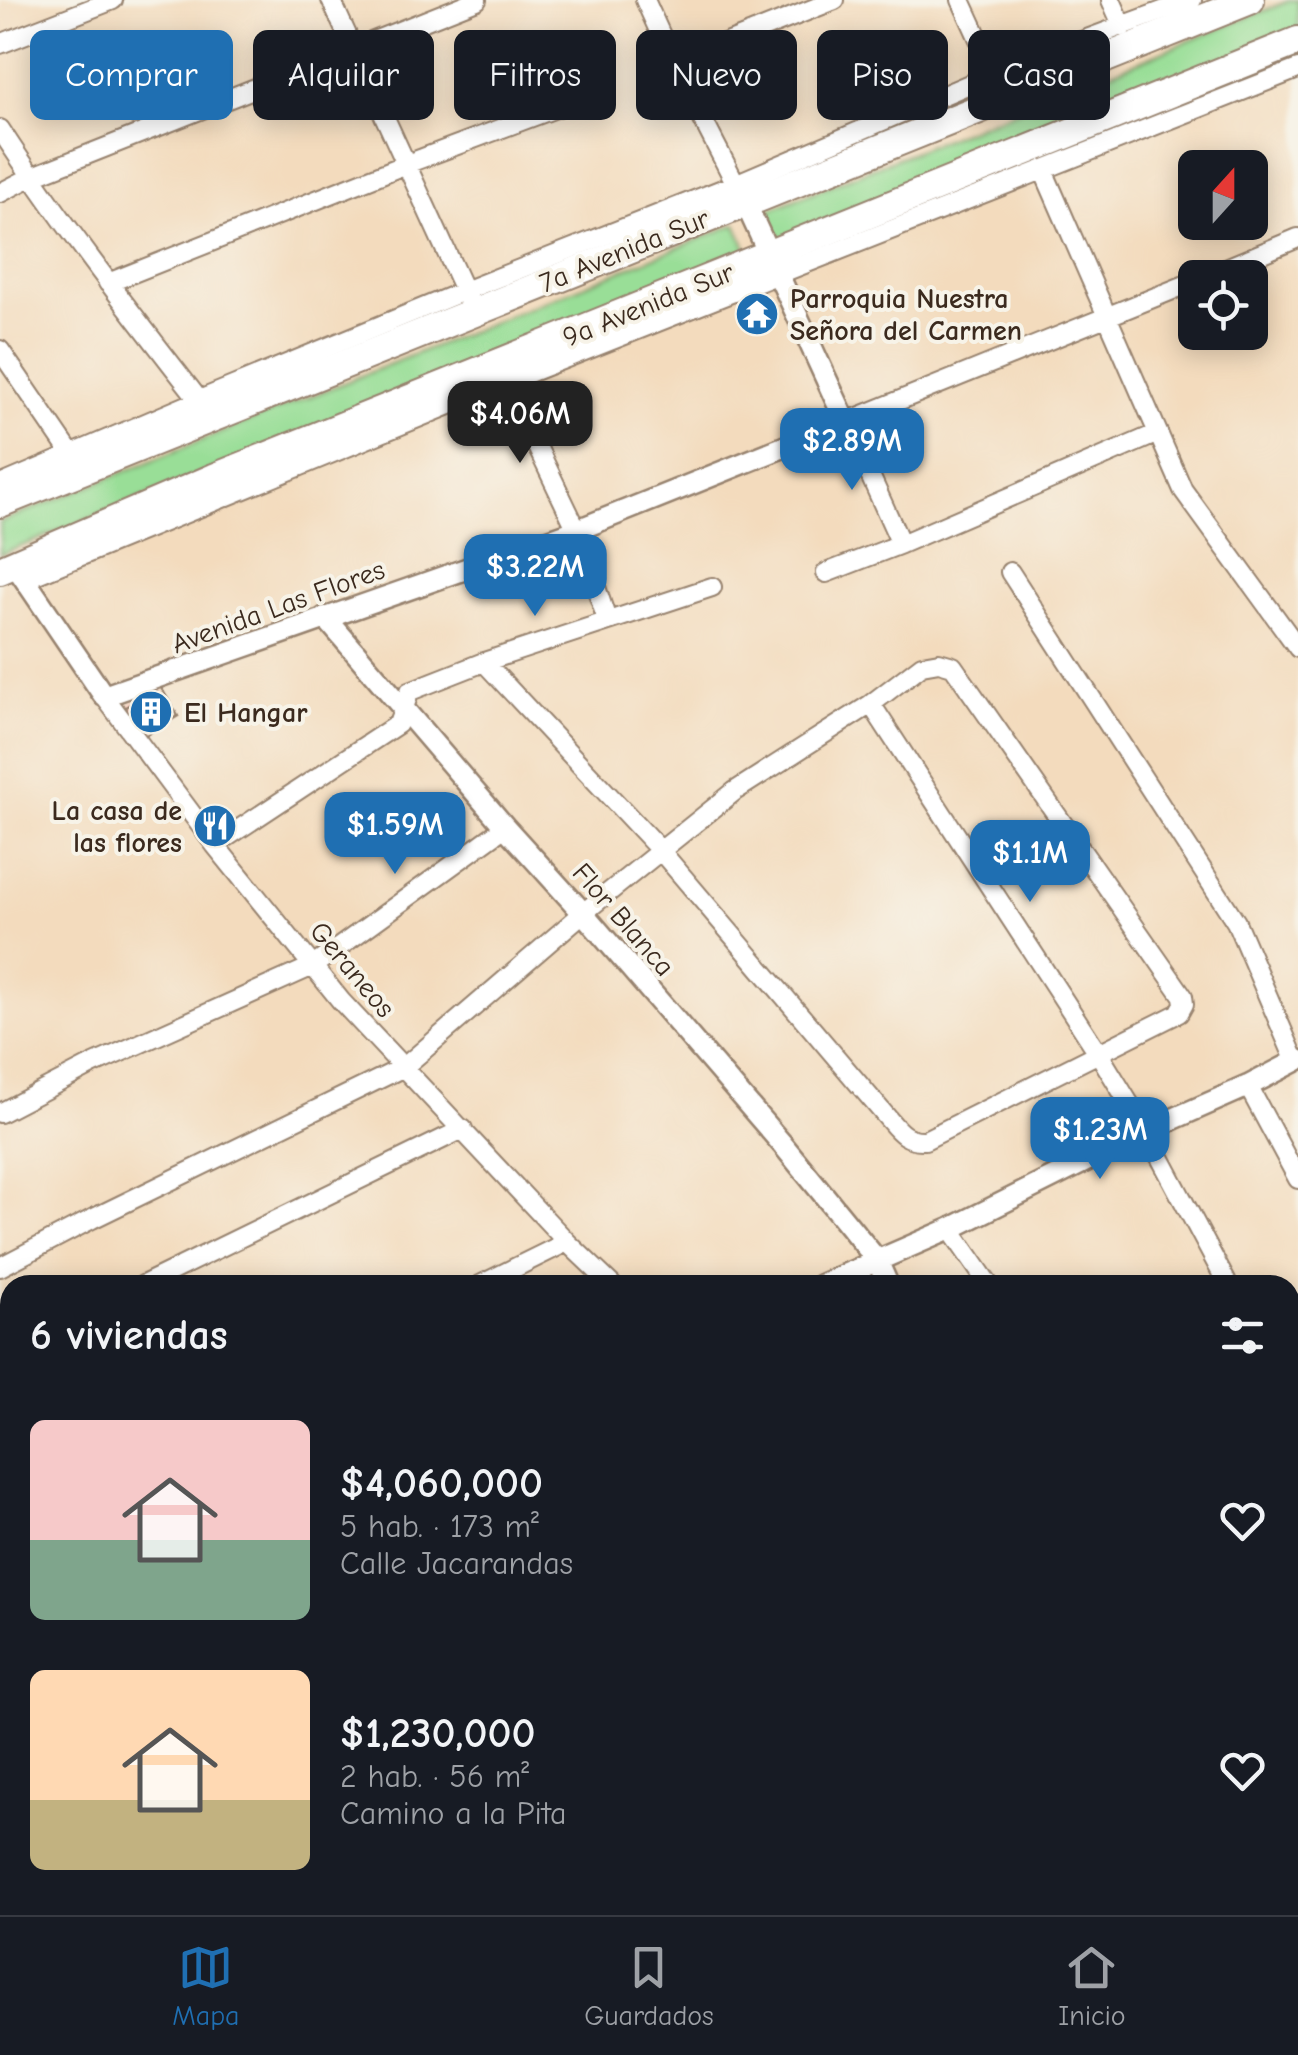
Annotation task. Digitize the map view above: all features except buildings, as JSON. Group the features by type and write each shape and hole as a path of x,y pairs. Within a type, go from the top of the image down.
{"main road":[{"name":"7a Avenida Sur","path":"1110,48 1250,0"},
{"name":"9a Avenida Sur","path":"13,572 214,478 605,320 773,265 1097,120 1298,41"},
{"name":"7a Avenida Sur","path":"0,503 469,301 968,99"},
{"path":"584,351 605,320"}],"street":[{"path":"0,44 113,0"},
{"path":"330,0 344,30"},
{"path":"403,30 477,0"},
{"path":"645,0 659,30"},
{"path":"759,30 834,0"},
{"path":"961,0 975,30"},
{"path":"1111,0 1123,27"},
{"path":"1110,33 1192,0"},
{"path":"13,572 584,351 773,265 1042,170 1298,69"},
{"path":"0,193 31,177 253,90"},
{"path":"0,485 199,400 469,301 384,120"},
{"path":"108,283 526,120"},
{"path":"703,120 901,544"},
{"path":"0,129 108,283 199,400"},
{"path":"1042,170 1183,490 1298,648"},
{"path":"1245,260 1298,238"},
{"name":"Avenida Las Flores","path":"104,696 577,530 1178,287"},
{"path":"0,350 71,454"},
{"path":"506,382 577,530 607,620"},
{"path":"826,572 901,544 1158,433"},
{"name":"Geraneos","path":"13,572 215,845 341,1001 602,1275"},
{"path":"843,1275 950,1229 1297,1061 1236,922 1010,572"},
{"path":"215,845 398,724 410,691 484,662 712,587"},
{"name":"Flor Blanca","path":"325,617 783,1145 877,1260 884,1275"},
{"path":"0,1266 404,1068 660,850 735,792 871,704 922,665 939,662 952,666 1183,996 1180,1013 925,1140 912,1141 885,1115 660,850 484,662"},
{"path":"871,704 1098,1054 1146,1132 1223,1275"},
{"path":"0,1113 92,1065 313,966 505,827"},
{"path":"1248,1086 1298,1179"},
{"path":"166,1275 463,1129"},
{"path":"950,1229 982,1275"},
{"path":"500,1275 567,1242"}],"green space":[{"path":"1298,0 1298,31 1110,107 1110,73"},
{"path":"992,120 1078,120 778,241 766,211"},
{"path":"736,224 749,254 0,555 0,522"}],"place":[{"name":"Parroquia Nuestra Señora del Carmen","path":"757,314"},
{"name":"El Hangar","path":"151,712"},
{"name":"La casa de las flores","path":"215,826"}]}
